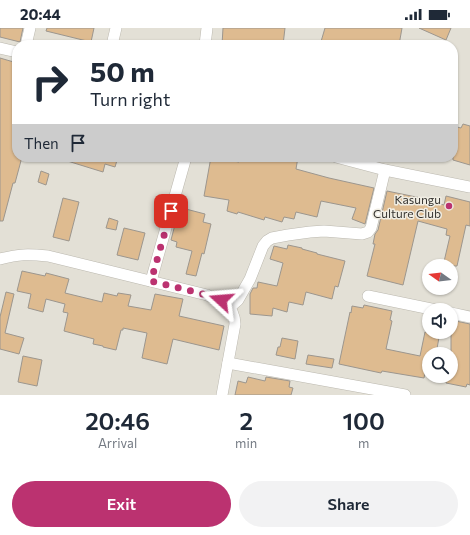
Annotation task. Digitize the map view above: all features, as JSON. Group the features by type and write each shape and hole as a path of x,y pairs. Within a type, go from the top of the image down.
{"street":[{"path":"27,40 30,28"},
{"path":"113,40 116,28"},
{"path":"206,40 207,28"},
{"path":"0,48 12,51"},
{"path":"151,281 185,162"},
{"path":"354,162 384,170 470,186"},
{"path":"230,307 238,300 244,291 263,246 272,238 324,231 359,234 365,234 368,232 371,228 384,170"},
{"path":"0,259 17,254 48,256 207,295 221,300 230,307 235,316 235,324 222,395"},
{"path":"368,296 422,307"},
{"path":"458,314 470,317"},
{"path":"228,363 405,395"}],"building":[{"path":"0,28 23,28 20,40 12,40 0,37"},
{"path":"47,28 94,28 91,40 83,40 46,31"},
{"path":"223,28 285,28 284,40 222,40"},
{"path":"325,28 402,28 400,40 321,40"},
{"path":"419,28 451,28 446,40"},
{"path":"0,58 12,62 12,162 21,162 15,183 13,183 3,221 0,221"},
{"path":"463,124 470,126 470,165 458,161 458,127 461,128"},
{"path":"71,162 116,162 115,167 105,164 103,172"},
{"path":"210,162 297,162 296,169 374,188 365,224 352,219 356,208 321,201 317,217 296,212 294,219 284,217 282,222 265,217 264,220 238,212 237,214 227,211 229,200 204,196"},
{"path":"41,171 49,174 46,185 38,182"},
{"path":"387,191 421,198 444,205 446,196 470,202 470,226 466,225 458,261 458,259 445,259 450,236 446,235 447,229 418,221 403,285 367,276 375,244 373,244 375,234 378,230"},
{"path":"63,198 79,202 69,241 53,237"},
{"path":"182,208 205,214 203,222 211,224 204,254 202,253 196,276 186,274 192,251 176,247 177,242 171,240 177,217 180,217"},
{"path":"109,218 118,221 116,230 106,228"},
{"path":"124,228 145,233 138,260 117,255"},
{"path":"288,245 345,261 338,287 335,286 332,299 306,292 303,305 289,302 287,312 273,308 272,316 250,314 250,294 253,288 257,288 258,282 277,286 283,263 270,259 274,246 287,249"},
{"path":"22,271 45,276 46,273 69,279 65,293 102,302 104,293 117,296 118,293 131,295 128,306 151,310 155,294 183,299 179,316 224,326 219,350 173,339 167,364 142,358 147,333 123,328 123,330 121,330 116,350 93,344 94,339 64,331 68,313 63,312 65,304 46,299 43,312 28,308 31,294 17,291"},
{"path":"6,292 14,294 5,333 24,338 19,354 0,349 0,317"},
{"path":"364,305 392,311 390,320 392,321 386,349 420,356 424,339 439,339 437,347 422,347 422,378 382,371 381,373 339,364 352,306 363,308"},
{"path":"458,321 470,324 470,385 467,384 466,387 446,383 458,383 458,347 451,347 451,339 458,339"},
{"path":"282,338 298,341 295,359 276,355"},
{"path":"308,355 334,359 332,368 306,364"},
{"path":"23,356 42,360 37,386 18,382"},
{"path":"248,377 265,381 266,377 290,381 289,387 293,388 291,395 235,395 238,381 246,383"}],"place":[{"name":"Kasungu Culture Club","path":"449,206"}],"route":[{"path":"171,211 151,281 221,300"}]}
